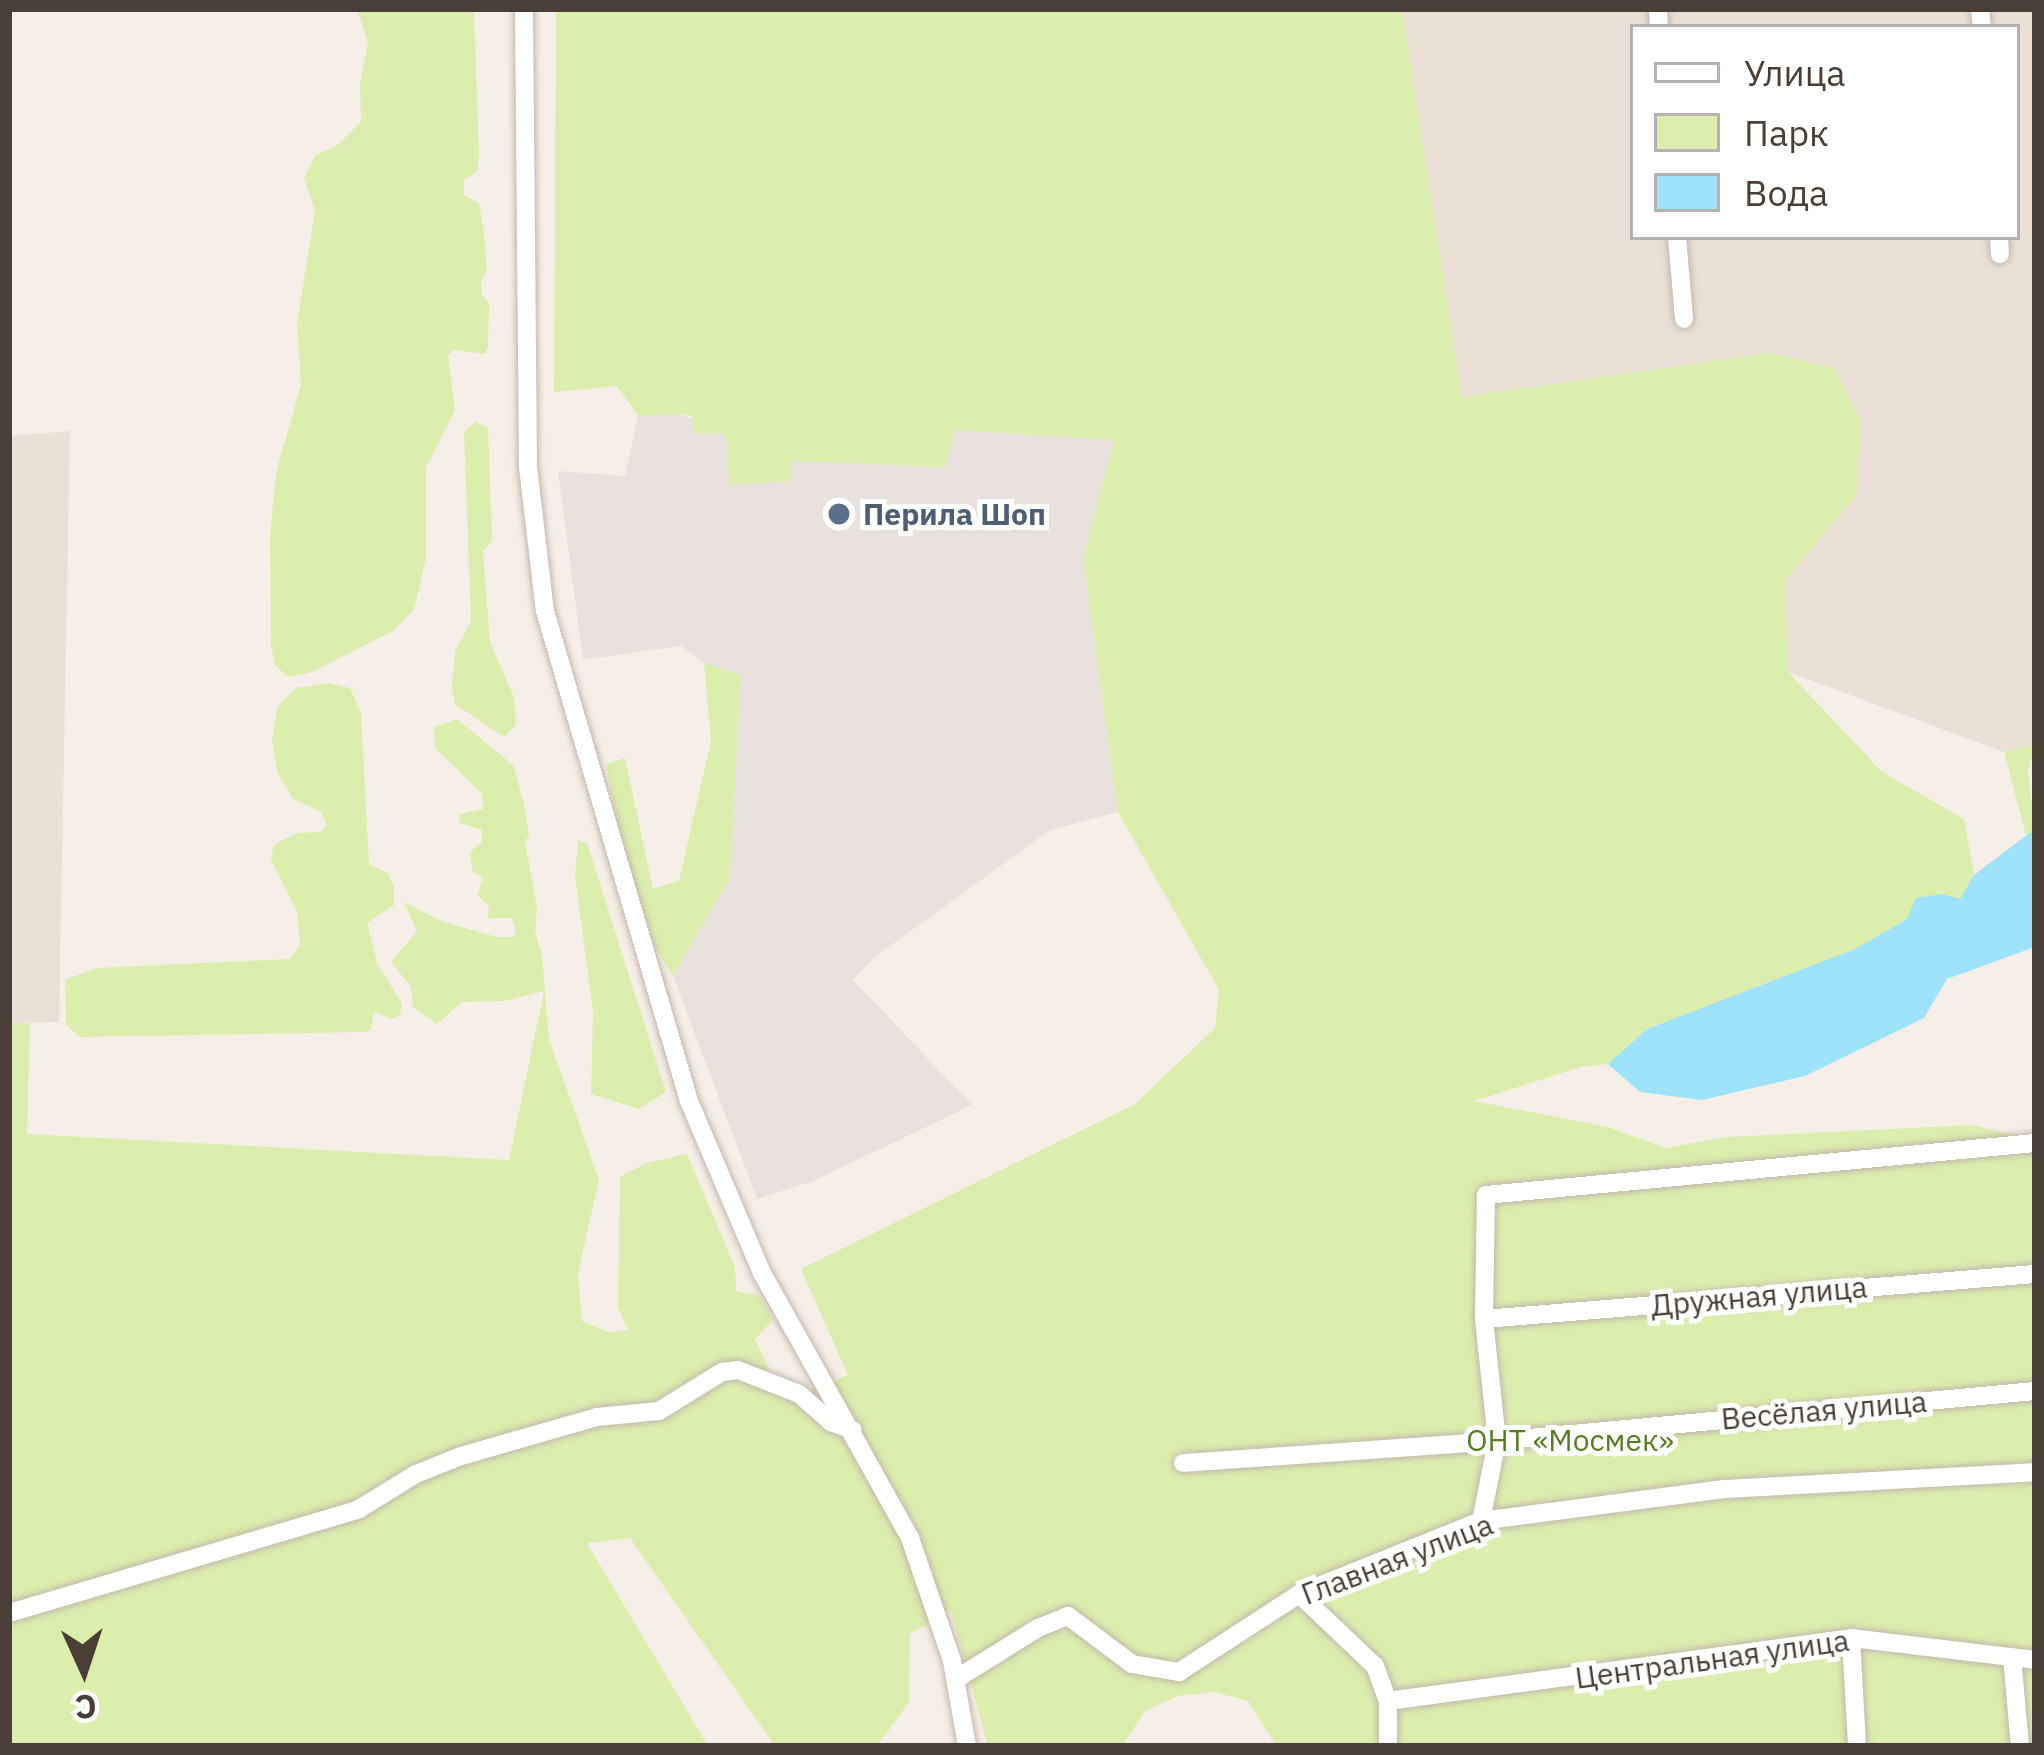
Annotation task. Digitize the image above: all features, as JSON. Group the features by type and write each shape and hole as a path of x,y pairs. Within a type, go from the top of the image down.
{"street":[{"path":"524,9 529,467 545,611 688,1101 762,1273 910,1538 956,1678 968,1746"},
{"path":"1677,240 1684,319"},
{"path":"1480,1521 1497,1441 1484,1318 1486,1196 2035,1143"},
{"name":"Дружная улица","path":"1484,1318 2035,1274"},
{"path":"9,1612 359,1510 416,1474 461,1456 597,1417 659,1411 722,1372 737,1370 800,1394 831,1422 853,1430"},
{"name":"Весёлая улица","path":"1183,1463 1497,1441 2035,1391"},
{"name":"Главная улица","path":"956,1678 1038,1628 1068,1616 1132,1664 1179,1672 1299,1594 1480,1521 1725,1489 2035,1472"},
{"path":"1299,1594 1375,1666 1388,1701 1388,1746"},
{"path":"1851,1638 1857,1746"},
{"name":"Центральная улица","path":"1388,1701 1851,1638 2035,1660"},
{"path":"2012,1657 2020,1746"}],"shaded area":[{"path":"1402,9 2035,9 2035,744 2004,752 1788,672 1785,580 1856,496 1770,353 1462,397"},
{"path":"680,414 727,433 729,484 791,461 944,467 954,430 1115,440 1083,559 1118,812 1050,830 875,957 853,980 972,1105 813,1181 757,1199 673,976 730,877 741,675 704,663 681,646 583,660 558,471 625,476 638,416"},
{"path":"70,431 59,1022 9,1023 9,436"}],"green space":[{"path":"357,9 474,9 479,153 478,170 464,180 464,195 479,203 484,233 487,270 481,281 482,295 489,303 488,347 485,354 453,350 448,356 455,410 426,468 426,559 414,609 393,631 312,672 289,677 275,666 271,645 270,536 276,473 301,385 297,324 315,211 304,178 315,156 339,144 361,122 360,84 368,43"},
{"name":"ОНТ «Мосмек»","path":"556,9 1402,9 1462,397 1770,353 1834,368 1861,422 1856,496 1785,580 1788,672 1882,772 1964,819 1974,875 1960,899 1907,919 1855,949 1647,1029 1608,1064 1581,1067 1474,1101 1608,1127 1666,1148 1727,1137 1973,1125 2035,1140 2035,1746 1276,1746 1248,1701 1214,1692 1178,1696 1145,1711 1122,1746 988,1746 951,1612 910,1634 909,1702 877,1746 775,1746 630,1538 587,1543 708,1746 9,1746 9,1023 30,1023 27,1134 509,1160 544,991 504,1001 462,1002 437,1024 413,1007 411,987 391,962 417,931 404,902 443,922 497,937 514,937 516,931 512,918 488,918 489,906 477,895 483,878 472,870 470,852 482,842 482,830 459,823 460,814 483,809 482,794 435,748 434,727 457,719 513,765 524,804 529,836 525,841 537,908 535,932 542,956 549,1039 599,1180 578,1273 582,1321 608,1332 628,1330 618,1307 620,1177 646,1163 687,1154 735,1267 736,1291 761,1296 773,1320 755,1339 784,1401 848,1375 801,1269 1135,1104 1215,1028 1219,990 1118,812 1083,559 1114,440 955,430 945,467 792,461 790,481 729,485 726,434 694,433 692,416 638,416 617,386 554,392"},
{"path":"476,422 488,428 492,540 483,551 490,642 514,697 516,725 504,737 455,704 452,687 455,651 471,621 464,432"},
{"path":"704,663 741,675 730,877 673,976 655,947 622,846 606,764 625,758 653,889 679,881 711,741"},
{"path":"328,683 350,688 361,713 369,864 388,873 394,887 394,905 367,923 377,963 402,1004 400,1015 392,1019 374,1012 371,1029 365,1032 80,1037 66,1025 65,980 96,968 289,959 300,946 297,912 271,860 274,845 296,833 321,832 327,824 320,811 293,799 277,772 272,741 277,708 296,688"},
{"path":"2035,744 2028,772 2035,829 2027,839 2004,752"},
{"path":"578,840 587,843 666,1092 639,1109 591,1094 593,1012 575,876"}],"water":[{"path":"2035,829 2035,947 1947,979 1924,1018 1805,1076 1702,1100 1640,1092 1608,1064 1647,1029 1855,949 1907,919 1916,898 1942,894 1960,899 1974,875"}],"place":[{"name":"Перила Шоп","path":"839,514"}]}
